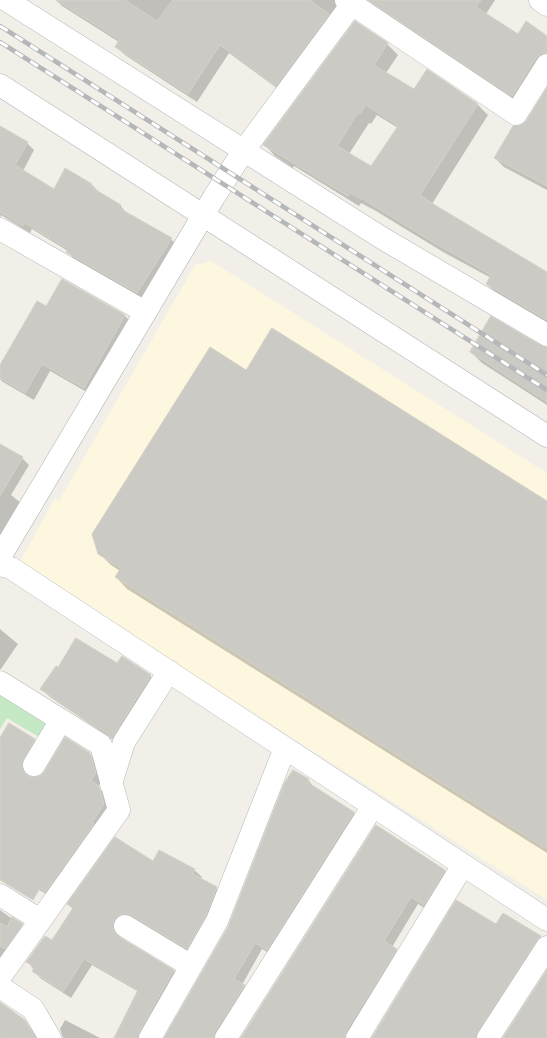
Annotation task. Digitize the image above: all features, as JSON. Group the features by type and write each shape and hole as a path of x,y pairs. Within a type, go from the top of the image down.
{"street":[{"path":"6,0 382,238 547,335"},
{"path":"540,0 547,5"},
{"path":"0,557 203,215 244,150 351,1 516,114 547,65"},
{"path":"0,85 547,436"},
{"path":"0,228 145,312"},
{"path":"0,565 11,568 547,920"},
{"path":"111,784 124,742 169,671"},
{"path":"0,682 101,745 119,810 0,977"},
{"path":"34,765 61,720"},
{"path":"150,1038 217,922 284,748"},
{"path":"226,1038 373,806"},
{"path":"357,1038 463,865"},
{"path":"0,895 40,920"},
{"path":"125,926 191,966"},
{"path":"488,1038 547,947"},
{"path":"0,987 33,1009 50,1038"}],"shaded area":[{"path":"211,261 547,473 547,900 19,564 55,498 59,501 195,265"}],"green space":[{"path":"0,686 56,722 44,740 7,718 0,729"}],"building":[{"path":"56,0 125,0 157,21 173,0 310,0 329,14 276,86 220,45 188,94 115,47 119,40"},
{"path":"368,0 481,0 476,7 518,34 526,21 547,36 547,53 541,54 536,58 512,96"},
{"path":"355,21 388,43 374,65 414,89 427,69 478,104 420,195 547,272 547,320 486,284 491,275 431,241 364,200 350,193 348,196 263,145","holes":["366,105 398,126 371,166 337,146 358,113 360,114"]},
{"path":"547,88 547,186 494,158 513,126 521,125 526,121"},
{"path":"0,126 28,142 15,165 54,189 65,168 92,184 91,187 121,205 119,208 172,238 137,293 66,252 68,249 25,223 23,226 0,212"},
{"path":"62,279 125,315 84,388 42,364 25,393 0,378 0,365 37,301 46,306"},
{"path":"491,316 541,346 547,347 547,402 470,352"},
{"path":"272,328 547,501 547,849 115,577 121,568 98,554 92,534 210,347 246,370"},
{"path":"0,444 23,457 0,496"},
{"path":"76,638 117,663 122,656 151,675 111,739 108,734 40,689 56,666 58,667"},
{"path":"9,723 35,739 22,764 23,771 28,776 40,776 44,772 65,737 90,753 96,773 91,781 99,786 104,804 92,823 94,824 45,892 40,888 33,900 0,880 0,738"},
{"path":"293,770 309,779 307,782 354,812 267,950 255,943 234,979 245,985 215,1031 214,1038 164,1038 228,927 284,784"},
{"path":"376,825 445,870 424,905 411,897 384,941 397,949 346,1031 345,1038 241,1038"},
{"path":"115,837 153,861 159,850 195,869 193,874 217,887 206,916 187,949 131,915 119,915 114,920 114,932 118,936 174,970 139,1032 138,1038 114,1038 138,990 84,959 63,992 32,971 35,967 26,962 45,936 52,940 73,908 67,904"},
{"path":"456,900 496,924 503,913 541,936 478,1031 476,1038 372,1038"},
{"path":"12,917 23,924 5,949 0,946 0,923 7,927"},
{"path":"547,970 547,1038 503,1038"},
{"path":"0,1002 25,1020 36,1038 0,1038"}],"railway":[{"path":"0,26 547,375"},
{"path":"0,42 547,390"}]}
